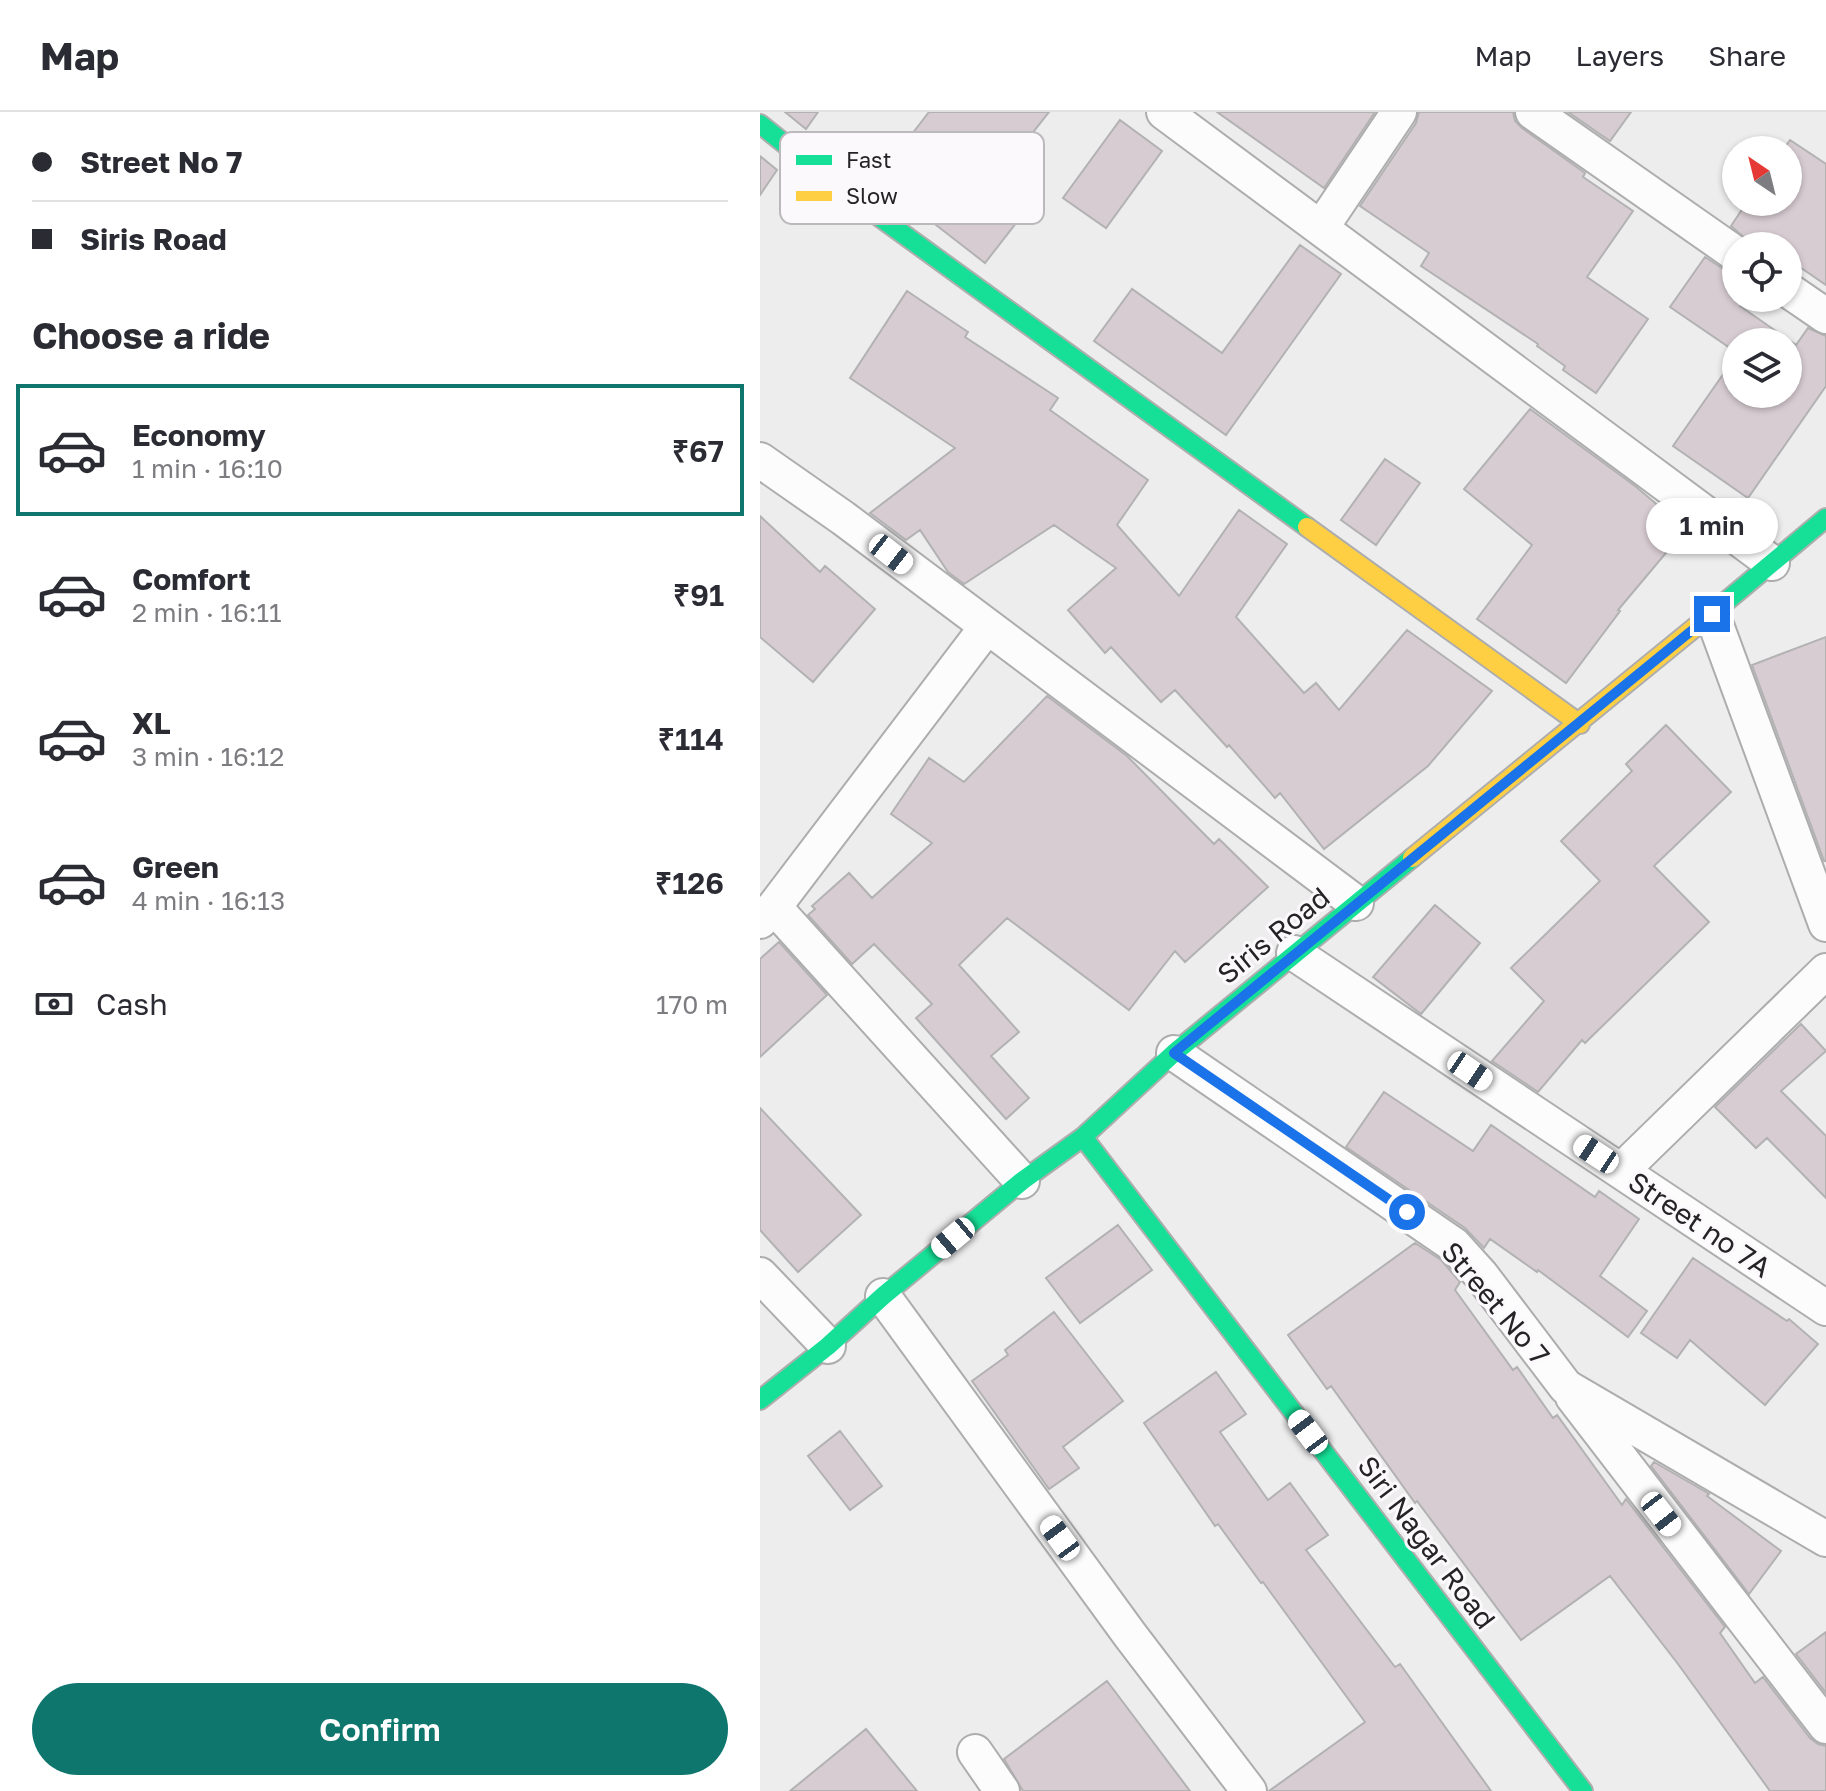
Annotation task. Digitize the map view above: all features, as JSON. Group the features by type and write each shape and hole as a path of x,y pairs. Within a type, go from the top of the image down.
{"street":[{"path":"1164,112 1772,563"},
{"path":"1321,228 1399,112"},
{"path":"1533,112 1722,244"},
{"path":"760,124 780,140"},
{"path":"889,224 1580,724"},
{"path":"1802,300 1826,316"},
{"path":"760,460 843,518 1356,903"},
{"name":"Siris Road","path":"760,1400 1022,1181 1083,1137 1174,1053 1294,953 1580,724 1826,518"},
{"path":"1712,614 1826,924"},
{"path":"986,628 767,914 1022,1181"},
{"name":"Street no 7A","path":"1294,953 1826,1308"},
{"path":"1621,1171 1826,971"},
{"name":"Street No 7","path":"1174,1053 1454,1245 1469,1260 1566,1387 1826,1539"},
{"name":"Siri Nagar Road","path":"1083,1137 1583,1791"},
{"path":"760,1275 828,1346"},
{"path":"883,1296 1130,1635 1249,1791"},
{"path":"1566,1387 1826,1726"},
{"path":"975,1752 1002,1791"}],"building":[{"path":"785,112 818,112 806,129"},
{"path":"929,112 1049,112 1033,132 914,132"},
{"path":"1217,112 1375,112 1324,188"},
{"path":"1419,112 1513,112 1515,121 1522,128 1585,173 1583,177 1633,211 1587,277 1648,319 1596,393 1563,370 1565,366 1538,344 1421,266 1429,253 1360,206 1416,123"},
{"path":"1568,112 1631,112 1610,141"},
{"path":"1120,120 1162,151 1106,228 1063,198"},
{"path":"1802,148 1826,164 1826,285 1802,269 1802,232 1738,232 1731,226 1738,216 1802,216"},
{"path":"760,156 777,170 760,195"},
{"path":"935,224 1015,224 985,263"},
{"path":"1300,245 1341,274 1226,435 1094,341 1132,289 1222,353"},
{"path":"1705,257 1722,268 1722,312 1749,312 1772,328 1722,328 1722,342 1670,307"},
{"path":"907,291 968,332 965,337 1058,398 1050,410 1148,480 1117,525 1179,596 1239,510 1287,544 1236,617 1304,693 1316,683 1339,710 1407,630 1492,691 1428,766 1324,849 1280,793 1275,798 1175,690 1161,702 1111,647 1105,653 1068,610 1116,568 1054,525 964,584 948,572 920,530 906,540 870,513 955,448 850,378"},
{"path":"1808,328 1826,336 1826,386 1748,498 1673,446 1722,376 1722,408 1802,408 1802,336"},
{"path":"1530,409 1635,486 1686,529 1618,610 1566,683 1477,619 1532,545 1464,489"},
{"path":"1385,459 1420,483 1376,545 1341,520"},
{"path":"760,516 820,572 825,566 875,609 813,682 760,637"},
{"path":"1826,637 1826,861 1824,861 1752,665"},
{"path":"1047,696 1127,756 1214,844 1219,839 1268,887 1185,962 1175,951 1129,1010 1007,918 959,965 1019,1032 991,1056 1029,1098 1006,1119 916,1018 932,1004 874,944 852,964 808,915 815,909 812,906 849,873 872,898 932,843 891,814 929,758 964,782"},
{"path":"1666,725 1731,792 1654,866 1709,922 1585,1043 1582,1040 1538,1092 1492,1061 1544,1001 1511,968 1600,881 1561,841 1632,771 1626,764"},
{"path":"1435,905 1480,943 1421,1014 1373,977"},
{"path":"779,942 827,995 760,1057 760,959"},
{"path":"1801,1024 1826,1051 1781,1091 1826,1136 1826,1198 1767,1138 1756,1148 1715,1107"},
{"path":"1384,1092 1473,1151 1491,1125 1595,1197 1599,1191 1639,1219 1600,1276 1647,1311 1628,1337 1538,1270 1490,1239 1484,1248 1465,1228 1346,1147"},
{"path":"760,1108 861,1215 798,1272 760,1230"},
{"path":"1118,1225 1152,1270 1080,1323 1046,1278"},
{"path":"1415,1243 1441,1260 1460,1282 1455,1290 1513,1370 1517,1367 1553,1418 1557,1415 1622,1505 1626,1499 1725,1627 1720,1633 1755,1683 1763,1677 1810,1738 1826,1746 1826,1791 1770,1791 1610,1576 1521,1640 1417,1501 1415,1503 1331,1386 1327,1389 1288,1335"},
{"path":"1693,1258 1787,1321 1789,1319 1818,1344 1765,1405 1690,1340 1677,1358 1641,1333"},
{"path":"1054,1312 1123,1401 1063,1447 1079,1468 1049,1489 972,1381 1008,1355 1005,1350"},
{"path":"1216,1372 1246,1414 1220,1432 1268,1500 1290,1483 1328,1535 1306,1550 1395,1667 1400,1664 1491,1791 1269,1791 1365,1722 1263,1582 1218,1524 1215,1526 1144,1423"},
{"path":"840,1431 882,1486 850,1510 808,1456"},
{"path":"1654,1462 1709,1494 1707,1496 1781,1551 1749,1594 1651,1466"},
{"path":"1826,1632 1826,1693 1796,1654"},
{"path":"1107,1681 1190,1791 1023,1791 1004,1759"},
{"path":"866,1729 917,1791 790,1791"}],"traffic: fast":[{"path":"760,124 780,140"},
{"path":"889,224 1307,527"},
{"path":"1699,624 1826,518"},
{"path":"760,1400 1022,1181 1083,1137 1174,1053 1412,858"},
{"path":"1083,1137 1583,1791"}],"traffic: slow":[{"path":"1307,527 1580,724"},
{"path":"1412,858 1699,624"}],"route":[{"path":"1407,1212 1174,1053 1712,614"}]}
